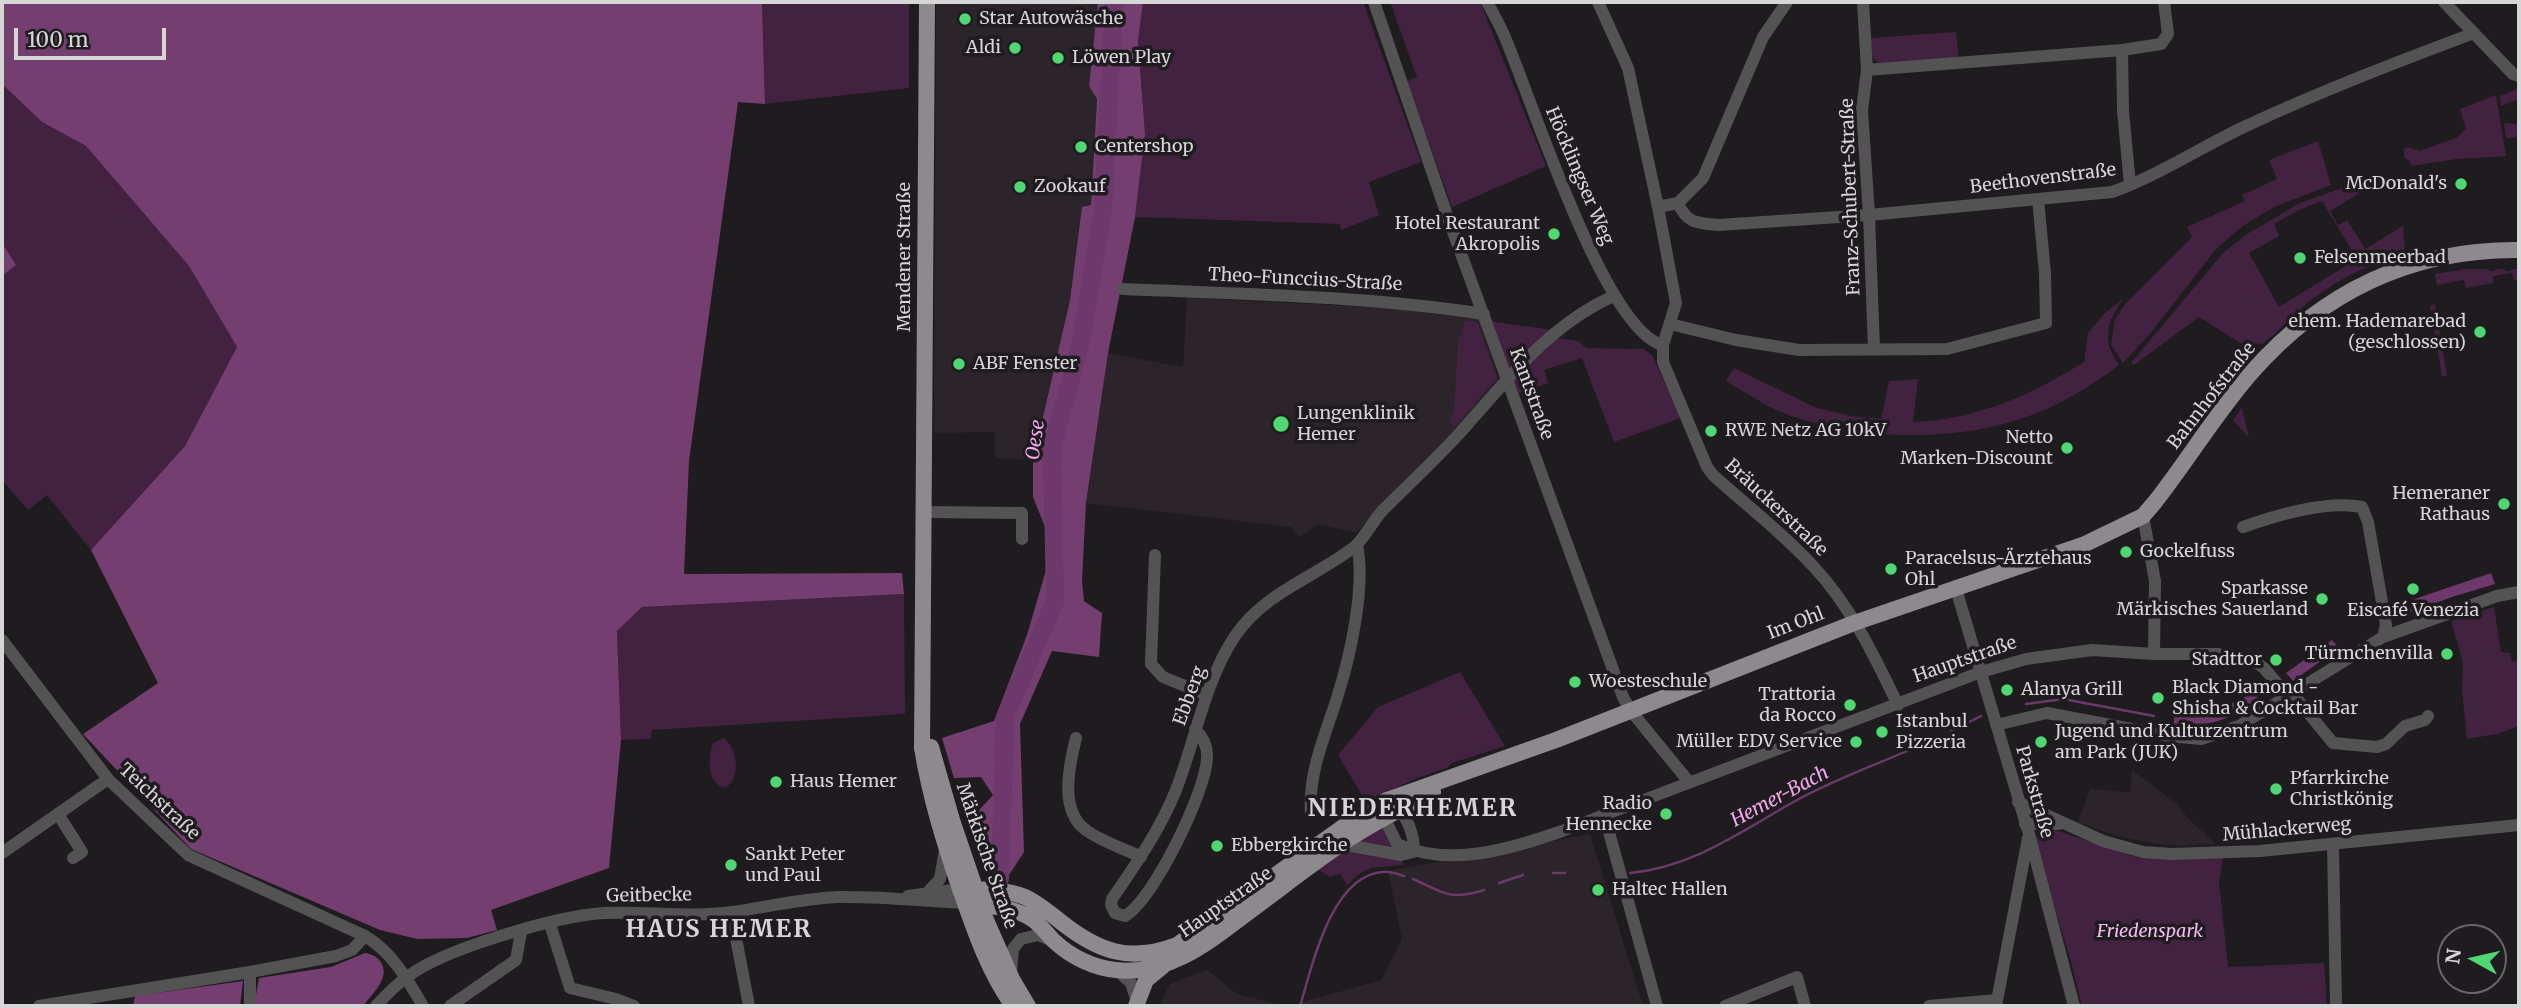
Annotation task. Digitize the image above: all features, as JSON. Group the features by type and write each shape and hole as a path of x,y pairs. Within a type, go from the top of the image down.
{"main road":[{"name":"Mendener Straße","path":"927,2 922,748 928,784 945,846 971,896"},
{"name":"Bahnhofstraße","path":"2143,516 2249,375 2276,346 2324,306 2379,276 2419,263 2476,252 2519,250"},
{"name":"Im Ohl","path":"1394,805 1463,773 1632,711 1784,649 2085,544 2143,516"},
{"name":"Märkische Straße","path":"924,712 985,955 1013,1006"},
{"name":"Hauptstraße","path":"971,896 1009,892 1026,897 1094,945 1123,953 1158,952 1226,921 1384,817 1394,805"},
{"name":"Hauptstraße","path":"971,896 1018,911 1034,920 1057,944 1075,957 1097,967 1117,970 1149,968 1190,953 1350,822 1394,805"},
{"name":"Märkische Straße","path":"971,896 1028,1006"},
{"name":"Hauptstraße","path":"1136,1004 1146,980 1165,964"}],"street":[{"name":"Kantstraße","path":"1374,2 1448,218 1623,697 1689,782"},
{"name":"Höcklingser Weg","path":"1487,2 1504,34 1554,167 1592,254 1614,296 1645,338 1663,345"},
{"path":"1598,2 1628,68 1658,207 1676,303 1663,345"},
{"path":"1658,207 1678,203 1689,195 1703,178 1763,37 1787,2"},
{"name":"Franz-Schubert-Straße","path":"1863,2 1867,70 1862,110 1874,349"},
{"path":"1867,70 2122,50 2161,44 2168,34 2164,2"},
{"path":"2444,2 2513,74 2519,76"},
{"name":"Beethovenstraße","path":"1678,203 1693,222 1718,225 1869,215 2112,192 2130,186 2206,145 2302,100 2474,33"},
{"path":"2122,50 2123,111 2130,186"},
{"path":"1670,324 1736,340 1799,350 1947,349 2046,323 2045,273 2038,199"},
{"name":"Theo-Funccius-Straße","path":"1123,289 1352,299 1484,314"},
{"path":"1311,813 1310,796 1323,734 1340,688 1356,613 1361,567 1357,545 1377,517 1435,460 1557,329 1594,304 1614,296"},
{"name":"Bräuckerstraße","path":"1663,345 1663,362 1707,467 1814,566 1842,602 1898,705"},
{"path":"2243,527 2278,515 2347,504 2362,507 2368,522 2386,625 2383,637"},
{"path":"924,512 1022,513 1022,539"},
{"path":"2143,516 2155,581 2154,654"},
{"name":"Ebberg","path":"1195,729 1203,738 1208,758 1198,792 1153,887 1135,910 1125,916 1115,913 1111,905 1112,899 1141,857 1175,792 1195,729 1207,695 1236,635 1270,598 1357,545"},
{"path":"1155,555 1151,664 1163,677 1207,695"},
{"name":"Parkstraße","path":"1956,589 2027,829 2074,1006"},
{"path":"1996,725 2047,713 2169,736 2201,739 2239,726 2383,637 2485,600 2519,593"},
{"name":"Teichstraße","path":"2,640 108,779 188,855 382,946 407,977 423,1006"},
{"name":"Hauptstraße","path":"1341,844 1401,855 1413,852 1434,856 1503,848 1532,841 1981,672 2025,659 2065,652 2092,650 2218,654 2250,659 2263,668 2281,688 2292,693 2328,739 2339,745 2377,747 2386,744 2405,726 2425,720 2428,716"},
{"path":"1076,738 1069,764 1073,815 1090,833 1141,857"},
{"path":"2,853 108,779"},
{"name":"Mühlackerweg","path":"2018,802 2113,844 2144,852 2172,855 2333,844 2519,825"},
{"path":"1384,817 1397,844 1413,852 1415,842 1394,805"},
{"path":"58,814 82,852 73,858"},
{"path":"1604,814 1657,1006"},
{"name":"Mühlackerweg","path":"2027,829 2063,824"},
{"path":"1929,1006 1996,1003 2027,829"},
{"path":"2333,844 2336,1006"},
{"path":"928,892 940,879 945,846"},
{"name":"Geitbecke","path":"901,898 928,892 971,896"},
{"name":"Geitbecke","path":"376,1006 407,977 458,951 550,924 607,913 731,912 799,900 836,897 901,898 926,902 971,896"},
{"path":"731,912 749,1006"},
{"path":"550,924 570,988 634,1006"},
{"path":"450,1006 516,960 521,932"},
{"name":"Hauptstraße","path":"1012,979 1013,949 1021,939 1038,935 1057,944"},
{"path":"38,1006 336,956 352,950 365,936"},
{"name":"Hauptstraße","path":"1117,970 1131,983 1136,1004"},
{"path":"250,972 250,1006"},
{"path":"1725,1006 1797,977 1805,1006"}],"shaded area":[{"path":"2,2 762,2 765,104 738,102 689,461 684,574 902,573 904,594 642,607 617,631 621,740 609,868 491,910 497,930 467,938 417,939 380,930 191,849 83,734 158,683 91,550 185,446 237,347 189,266 86,146 42,122 2,84"},
{"path":"936,2 1098,2 1089,85 1097,99 1091,206 1082,207 1070,300 1033,460 995,458 995,432 934,433"},
{"path":"1098,2 1143,2 1138,41 1145,134 1135,217 1108,353 1086,503 1082,580 1084,601 1102,613 1099,657 1052,651 1020,724 1024,852 1007,878 986,873 968,822 993,795 981,777 954,778 942,738 994,721 1027,635 1046,570 1045,527 1033,497 1033,460 1070,300 1082,207 1091,205 1097,99 1089,86"},
{"path":"2,243 16,265 2,276"},
{"name":"Lungenklinik Hemer","path":"1187,298 1412,309 1478,318 1501,385 1429,463 1356,533 1319,524 1299,537 1291,527 1086,503 1108,353 1183,367"},
{"path":"2491,573 2495,584 2401,616 2397,605"},
{"path":"2332,640 2339,648 2293,681 2286,673"},
{"path":"2255,692 2259,702 2228,717 2198,725 2174,724 2174,712 2216,709"},
{"path":"2132,770 2178,805 2216,844 2179,846 2149,843 2116,836 2078,822 2090,789 2130,792"},
{"path":"1590,834 1643,1006 1289,1006 1381,980 1402,939 1388,871"},
{"path":"365,953 378,959 384,973 379,985 363,1006 254,1006 259,978 331,967"},
{"path":"1207,970 1237,994 1286,1006 1159,1006 1170,984"},
{"path":"243,981 240,1006 133,1006 135,996"}],"green space":[{"path":"762,2 909,2 909,88 765,104"},
{"path":"1143,2 1363,2 1421,162 1369,182 1379,215 1341,230 1340,224 1135,217 1145,134 1138,41"},
{"path":"1390,2 1480,2 1546,166 1452,207 1407,81 1417,77"},
{"path":"1956,32 1959,59 1881,65 1873,58 1870,38"},
{"path":"2,84 42,122 86,146 189,266 237,347 185,446 91,550 47,495 28,510 2,480 2,276 16,265 2,243"},
{"path":"2518,89 2519,99 2501,106 2500,96"},
{"path":"2496,95 2506,156 2456,159 2411,166 2403,149 2408,147 2419,151 2456,138 2466,129 2460,109"},
{"path":"2504,123 2519,124 2519,137 2506,138"},
{"path":"2318,141 2331,185 2274,207 2243,226 2217,248 2149,335 2123,363 2111,345 2115,319 2126,303 2192,237 2187,227 2245,201 2242,195 2277,179 2269,160"},
{"path":"2394,175 2396,183 2384,186 2380,181 2330,211 2338,225 2347,220 2365,249 2403,226 2405,253 2362,269 2336,283 2311,300 2262,344 2240,343 2199,317 2134,365 2131,363 2223,253 2247,234 2300,203 2339,189","holes":["2322,201 2357,259 2279,307 2249,253 2279,236 2274,224"]},
{"path":"2464,269 2519,269 2519,279 2514,280 2512,273 2493,276 2493,283 2466,288 2464,280 2437,285 2435,274"},
{"path":"2124,298 2108,331 2110,347 2119,365 2054,406 2001,425 1946,434 1889,435 1861,432 1779,411 1726,381 1734,368 1817,408 1881,419 1889,381 1918,379 1913,422 1959,416 1981,411 2023,395 2084,362 2088,333 2105,313"},
{"path":"2435,304 2447,376 2442,376 2430,305"},
{"path":"1488,319 1495,322 1553,330 1508,378"},
{"path":"1465,321 1477,322 1497,378 1453,426 1449,421 1454,411 1458,343"},
{"path":"1554,338 1579,341 1586,348 1644,349 1652,355 1681,418 1614,442 1582,358 1544,370 1548,383 1516,394 1510,382"},
{"path":"2242,408 2249,438 2233,420"},
{"path":"904,594 905,714 652,730 651,739 621,740 617,631 642,607"},
{"path":"2494,607 2501,652 2510,653 2512,662 2519,660 2519,726 2497,734 2467,739 2462,691 2463,663 2451,621"},
{"path":"1460,672 1505,746 1452,763 1447,768 1417,778 1366,802 1338,755 1378,707"},
{"path":"724,738 732,749 736,763 734,777 726,788 719,786 710,770 713,743"},
{"path":"1381,822 1404,865 1371,868 1347,885 1340,874 1330,877 1315,868"},
{"name":"Friedenspark","path":"2049,828 2139,858 2223,857 2219,882 2228,967 2324,963 2327,1006 2082,1006 2034,840 2042,829"}],"waterway":[{"name":"Oese","path":"1000,879 1005,717 1055,601 1052,448 1080,345 1103,208 1114,2"},
{"name":"Hemer-Bach","path":"2026,704 2063,699 2154,716"},
{"name":"Hemer-Bach","path":"1951,731 1981,716"},
{"name":"Hemer-Bach","path":"1630,873 1676,863 1697,855 1814,791 1940,736"},
{"name":"Hemer-Bach","path":"1300,1006 1318,947 1337,905 1350,889 1365,877 1383,872 1404,876"},
{"name":"Hemer-Bach","path":"1553,873 1565,873"},
{"name":"Hemer-Bach","path":"1499,883 1523,875"},
{"name":"Hemer-Bach","path":"1413,879 1447,894 1463,895 1484,890"}],"place":[{"name":"Star Autowäsche","path":"965,19"},
{"name":"Aldi","path":"1015,48"},
{"name":"Löwen Play","path":"1058,58"},
{"name":"Centershop","path":"1081,147"},
{"name":"McDonald's","path":"2461,184"},
{"name":"Zookauf","path":"1020,187"},
{"name":"Hotel Restaurant Akropolis","path":"1554,234"},
{"name":"Felsenmeerbad","path":"2300,258"},
{"name":"ehem. Hademarebad (geschlossen)","path":"2480,332"},
{"name":"ABF Fenster","path":"959,364"},
{"name":"Lungenklinik Hemer","path":"1281,424"},
{"name":"RWE Netz AG 10kV","path":"1711,431"},
{"name":"Netto Marken-Discount","path":"2067,448"},
{"name":"Hemeraner Rathaus","path":"2504,504"},
{"name":"Gockelfuss","path":"2126,552"},
{"name":"Paracelsus-Ärztehaus Ohl","path":"1891,569"},
{"name":"Eiscafé Venezia","path":"2413,589"},
{"name":"Sparkasse Märkisches Sauerland","path":"2322,599"},
{"name":"Türmchenvilla","path":"2447,654"},
{"name":"Stadttor","path":"2276,660"},
{"name":"Woesteschule","path":"1575,682"},
{"name":"Alanya Grill","path":"2007,690"},
{"name":"Black Diamond - Shisha & Cocktail Bar","path":"2158,698"},
{"name":"Trattoria da Rocco","path":"1850,705"},
{"name":"Istanbul Pizzeria","path":"1882,732"},
{"name":"Müller EDV Service","path":"1856,742"},
{"name":"Jugend und Kulturzentrum am Park (JUK)","path":"2041,742"},
{"name":"Haus Hemer","path":"776,782"},
{"name":"Pfarrkirche Christkönig","path":"2276,789"},
{"name":"Radio Hennecke","path":"1666,814"},
{"name":"Ebbergkirche","path":"1217,846"},
{"name":"Sankt Peter und Paul","path":"731,865"},
{"name":"Haltec Hallen","path":"1598,890"}],"district":[{"name":"NIEDERHEMER","path":"1413,809"},
{"name":"HAUS HEMER","path":"719,930"}]}
